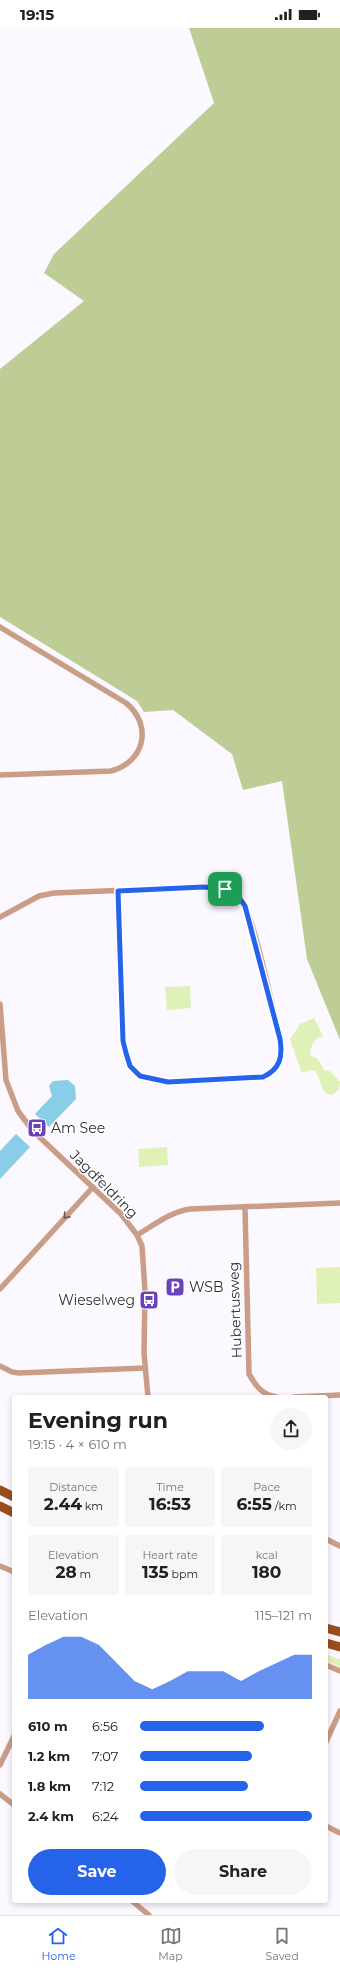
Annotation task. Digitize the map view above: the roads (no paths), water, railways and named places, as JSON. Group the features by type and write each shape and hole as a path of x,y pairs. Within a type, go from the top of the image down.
{"main road":[{"path":"0,1490 12,1496"},
{"path":"0,1506 12,1512"},
{"path":"328,1629 340,1632"},
{"path":"328,1644 340,1647"}],"street":[{"path":"0,627 126,703 134,710 139,719 143,738 140,748 130,762 120,769 111,771 0,775"},
{"path":"0,917 39,896 54,893 214,887 225,889 241,899 250,919 280,1039 282,1051 280,1060 277,1067 271,1073 263,1077 252,1078 168,1082 140,1076 130,1066 123,1041 118,891"},
{"name":"Jagdfeldring","path":"0,1004 6,1080 18,1111 33,1132 121,1214 137,1236 142,1246 145,1368 148,1395"},
{"path":"0,1289 93,1187"},
{"path":"137,1236 179,1211 190,1209 340,1204"},
{"name":"Hubertusweg","path":"244,1207 250,1374 254,1384 262,1392 271,1395"},
{"path":"0,1366 12,1372 19,1373 145,1368"},
{"path":"328,1396 340,1396"},
{"path":"328,1540 340,1546"},
{"path":"0,1566 12,1571"},
{"path":"328,1666 340,1671"},
{"path":"328,1738 340,1711"},
{"path":"0,1765 12,1740"},
{"path":"0,1794 12,1803"},
{"path":"328,1827 340,1834"},
{"path":"134,1903 149,1915"}],"water":[{"path":"68,1080 75,1086 76,1099 49,1127 35,1114 52,1096 49,1086 53,1081"},
{"path":"16,1134 30,1147 0,1179 0,1151"}],"place":[{"name":"Am See","path":"37,1128"},
{"name":"WSB","path":"175,1287"},
{"name":"Wieselweg","path":"149,1300"}]}
